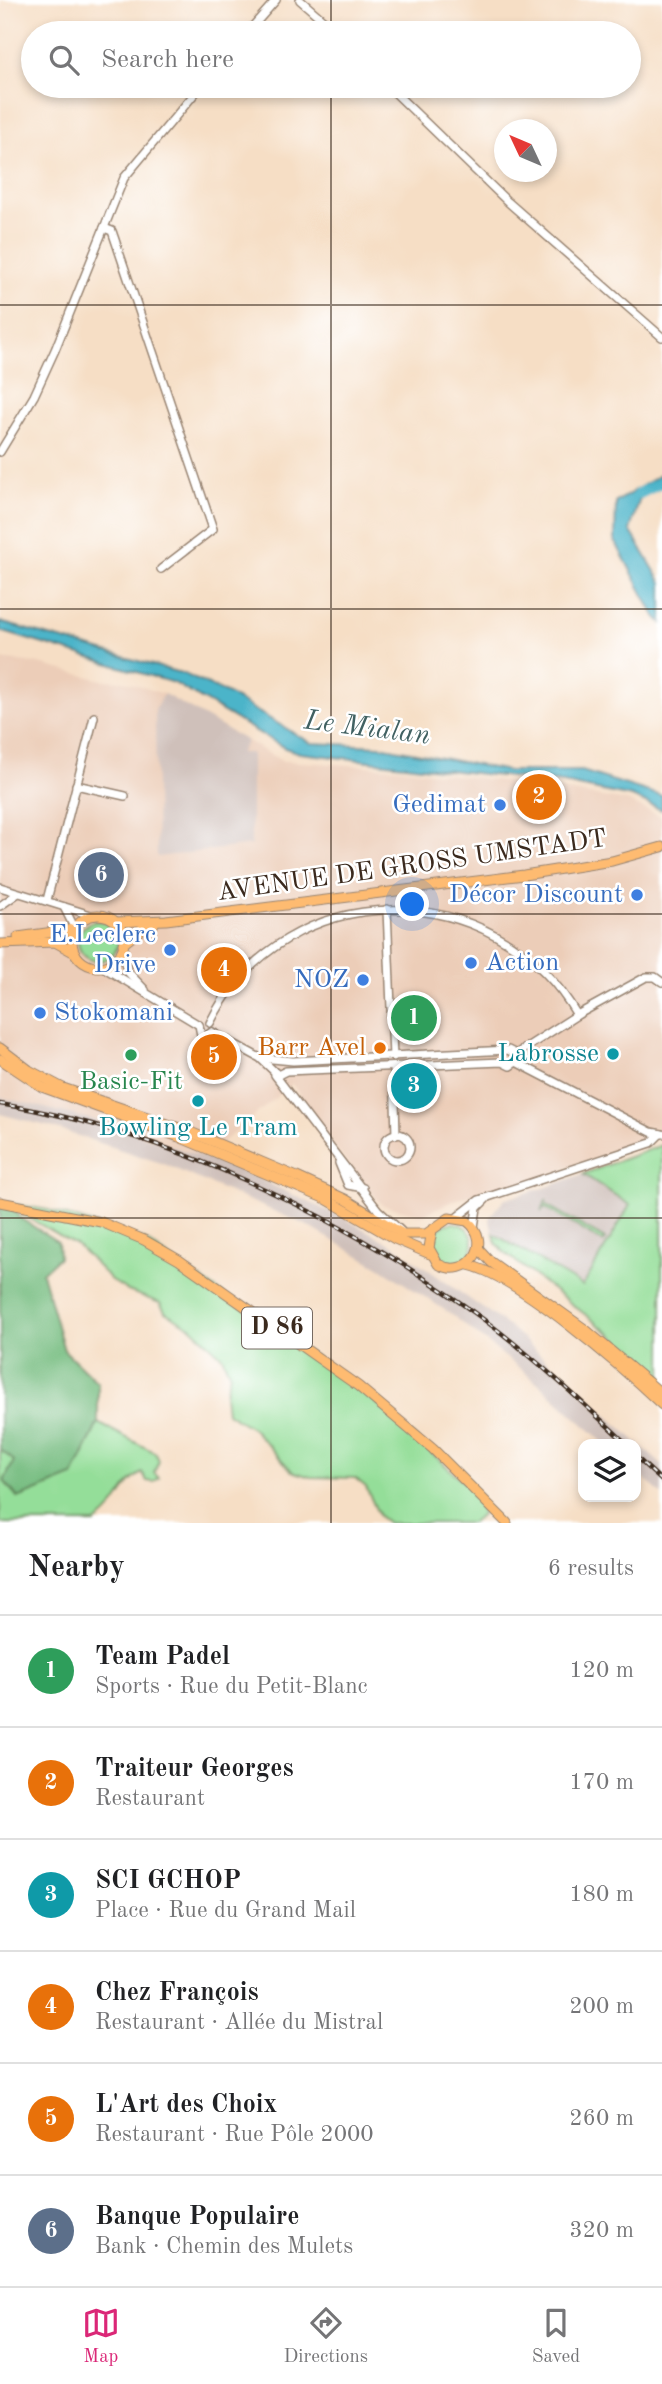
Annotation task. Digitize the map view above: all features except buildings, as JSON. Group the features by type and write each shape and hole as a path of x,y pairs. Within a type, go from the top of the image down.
{"main road":[{"name":"AVENUE DE GROSS UMSTADT","path":"116,922 166,920 524,875 612,861 662,847"},
{"path":"0,938 75,929 94,916 105,916 116,922 122,932 122,948 109,964 101,967 84,963 75,953 55,942 0,944"},
{"name":"AVENUE DE GROSS UMSTADT","path":"122,948 143,928 166,920"},
{"path":"75,929 72,941 75,953"},
{"path":"0,1048 29,1070 63,1088 188,1131 297,1177 345,1199 403,1234 415,1237 432,1230 443,1220 456,1218 474,1227 479,1249 491,1262 613,1351 662,1394"},
{"path":"0,1059 42,1087 179,1137 326,1199 395,1239 430,1254 444,1267 456,1269 468,1265 491,1271 600,1351 662,1405"},
{"name":"D 86","path":"0,1202 101,1222 144,1240 179,1260 358,1386 433,1449 507,1523"},
{"path":"430,1254 428,1242 432,1230"},
{"path":"468,1265 479,1249"}],"street":[{"path":"258,21 276,0"},
{"path":"300,0 324,21"},
{"path":"0,452 34,396 133,165 191,98"},
{"path":"400,98 508,202 662,337"},
{"path":"104,228 112,231 213,529 161,569"},
{"path":"47,900 94,717"},
{"path":"76,785 125,796"},
{"path":"0,887 94,916"},
{"path":"0,906 17,894"},
{"path":"61,904 75,929"},
{"path":"387,909 393,1057 398,1061 394,1068 396,1135"},
{"path":"403,1234 380,1212 270,1067 260,1058 212,1032 210,1023 235,984 270,949 327,919 387,909 435,913 465,921 503,938 534,961 577,1015"},
{"path":"122,948 128,972 148,993"},
{"path":"101,967 199,1025 210,1023"},
{"path":"275,1074 502,1062 510,1066 516,1058 577,1015 646,977 659,980"},
{"path":"199,1025 201,1035 206,1036 212,1032"},
{"path":"260,1058 285,1060 393,1057 512,1050 516,1058 661,1134 651,1143 474,1202 456,1218"},
{"path":"502,1062 503,1052"},
{"path":"270,1067 274,1059"},
{"path":"285,1060 286,1089"},
{"path":"474,1227 477,1208 489,1196"}],"shaded area":[{"path":"0,659 35,663 102,680 124,681 164,694 282,761 400,768 525,784 627,801 662,817 662,1135 545,1176 457,1199 422,1215 382,1205 340,1154 292,1084 205,1157 111,1124 0,1097"},
{"path":"164,694 247,741 240,753 251,753 251,845 157,857 155,709"},
{"path":"0,1097 111,1124 242,1171 349,1221 396,1247 512,1329 633,1439 600,1439 537,1382 451,1314 379,1267 306,1225 164,1164 51,1127 0,1114"},
{"path":"662,1145 662,1377 505,1253 496,1243 489,1218 505,1199 547,1187"},
{"path":"641,1446 662,1465 662,1495 641,1476"}],"green space":[{"path":"98,921 112,927 118,941 112,955 98,961 84,955 78,941 84,927"},
{"path":"662,1145 662,1378 616,1338 505,1253 496,1243 494,1234 583,1286 630,1205 583,1174"},
{"path":"547,1199 545,1204 605,1239 603,1242 544,1207 541,1212"},
{"path":"0,1204 12,1204 20,1218 58,1242 59,1257 42,1273 64,1350 98,1383 98,1423 73,1476 18,1498 4,1481 14,1461 0,1449"},
{"path":"12,1204 48,1210 144,1240 358,1386 478,1495 481,1515 472,1523 388,1523 379,1516 366,1487 355,1478 310,1477 292,1471 253,1429 227,1413 225,1394 230,1374 222,1356 191,1327 165,1312 160,1303 128,1291 111,1280 79,1247 22,1214"},
{"path":"453,1223 467,1229 473,1243 467,1257 453,1263 439,1257 433,1243 439,1229"},
{"path":"98,1423 156,1453 159,1461 154,1473 159,1478 154,1482 147,1481 142,1473 135,1477 103,1518 95,1523 0,1523 0,1449 15,1461 73,1476"}],"water":[{"path":"662,474 662,482 640,498 630,530 662,583 662,623 654,614 615,541 616,502"},
{"name":"Le Mialan","path":"0,622 184,674 226,693 311,743 380,746 508,771 582,771 662,796 662,810 632,797 563,783 300,753 285,748 174,683 0,631"}],"waterway":[{"name":"Le Mialan","path":"640,493 662,482"}],"railway":[{"path":"0,1104 127,1134 190,1157 314,1214 374,1247 483,1319 539,1364 622,1439"},
{"path":"641,1462 662,1481"}],"place":[{"name":"Traiteur Georges","path":"539,797"},
{"name":"Gedimat","path":"500,805"},
{"name":"Banque Populaire","path":"101,875"},
{"name":"Décor Discount","path":"637,895"},
{"name":"E.Leclerc Drive","path":"170,950"},
{"name":"Action","path":"471,963"},
{"name":"Chez François","path":"224,970"},
{"name":"NOZ","path":"363,980"},
{"name":"Stokomani","path":"40,1013"},
{"name":"Team Padel","path":"414,1018"},
{"name":"Barr Avel","path":"380,1048"},
{"name":"Labrosse","path":"613,1054"},
{"name":"Basic-Fit","path":"131,1055"},
{"name":"L'Art des Choix","path":"214,1057"},
{"name":"SCI GCHOP","path":"414,1086"},
{"name":"Bowling Le Tram","path":"198,1101"}]}
